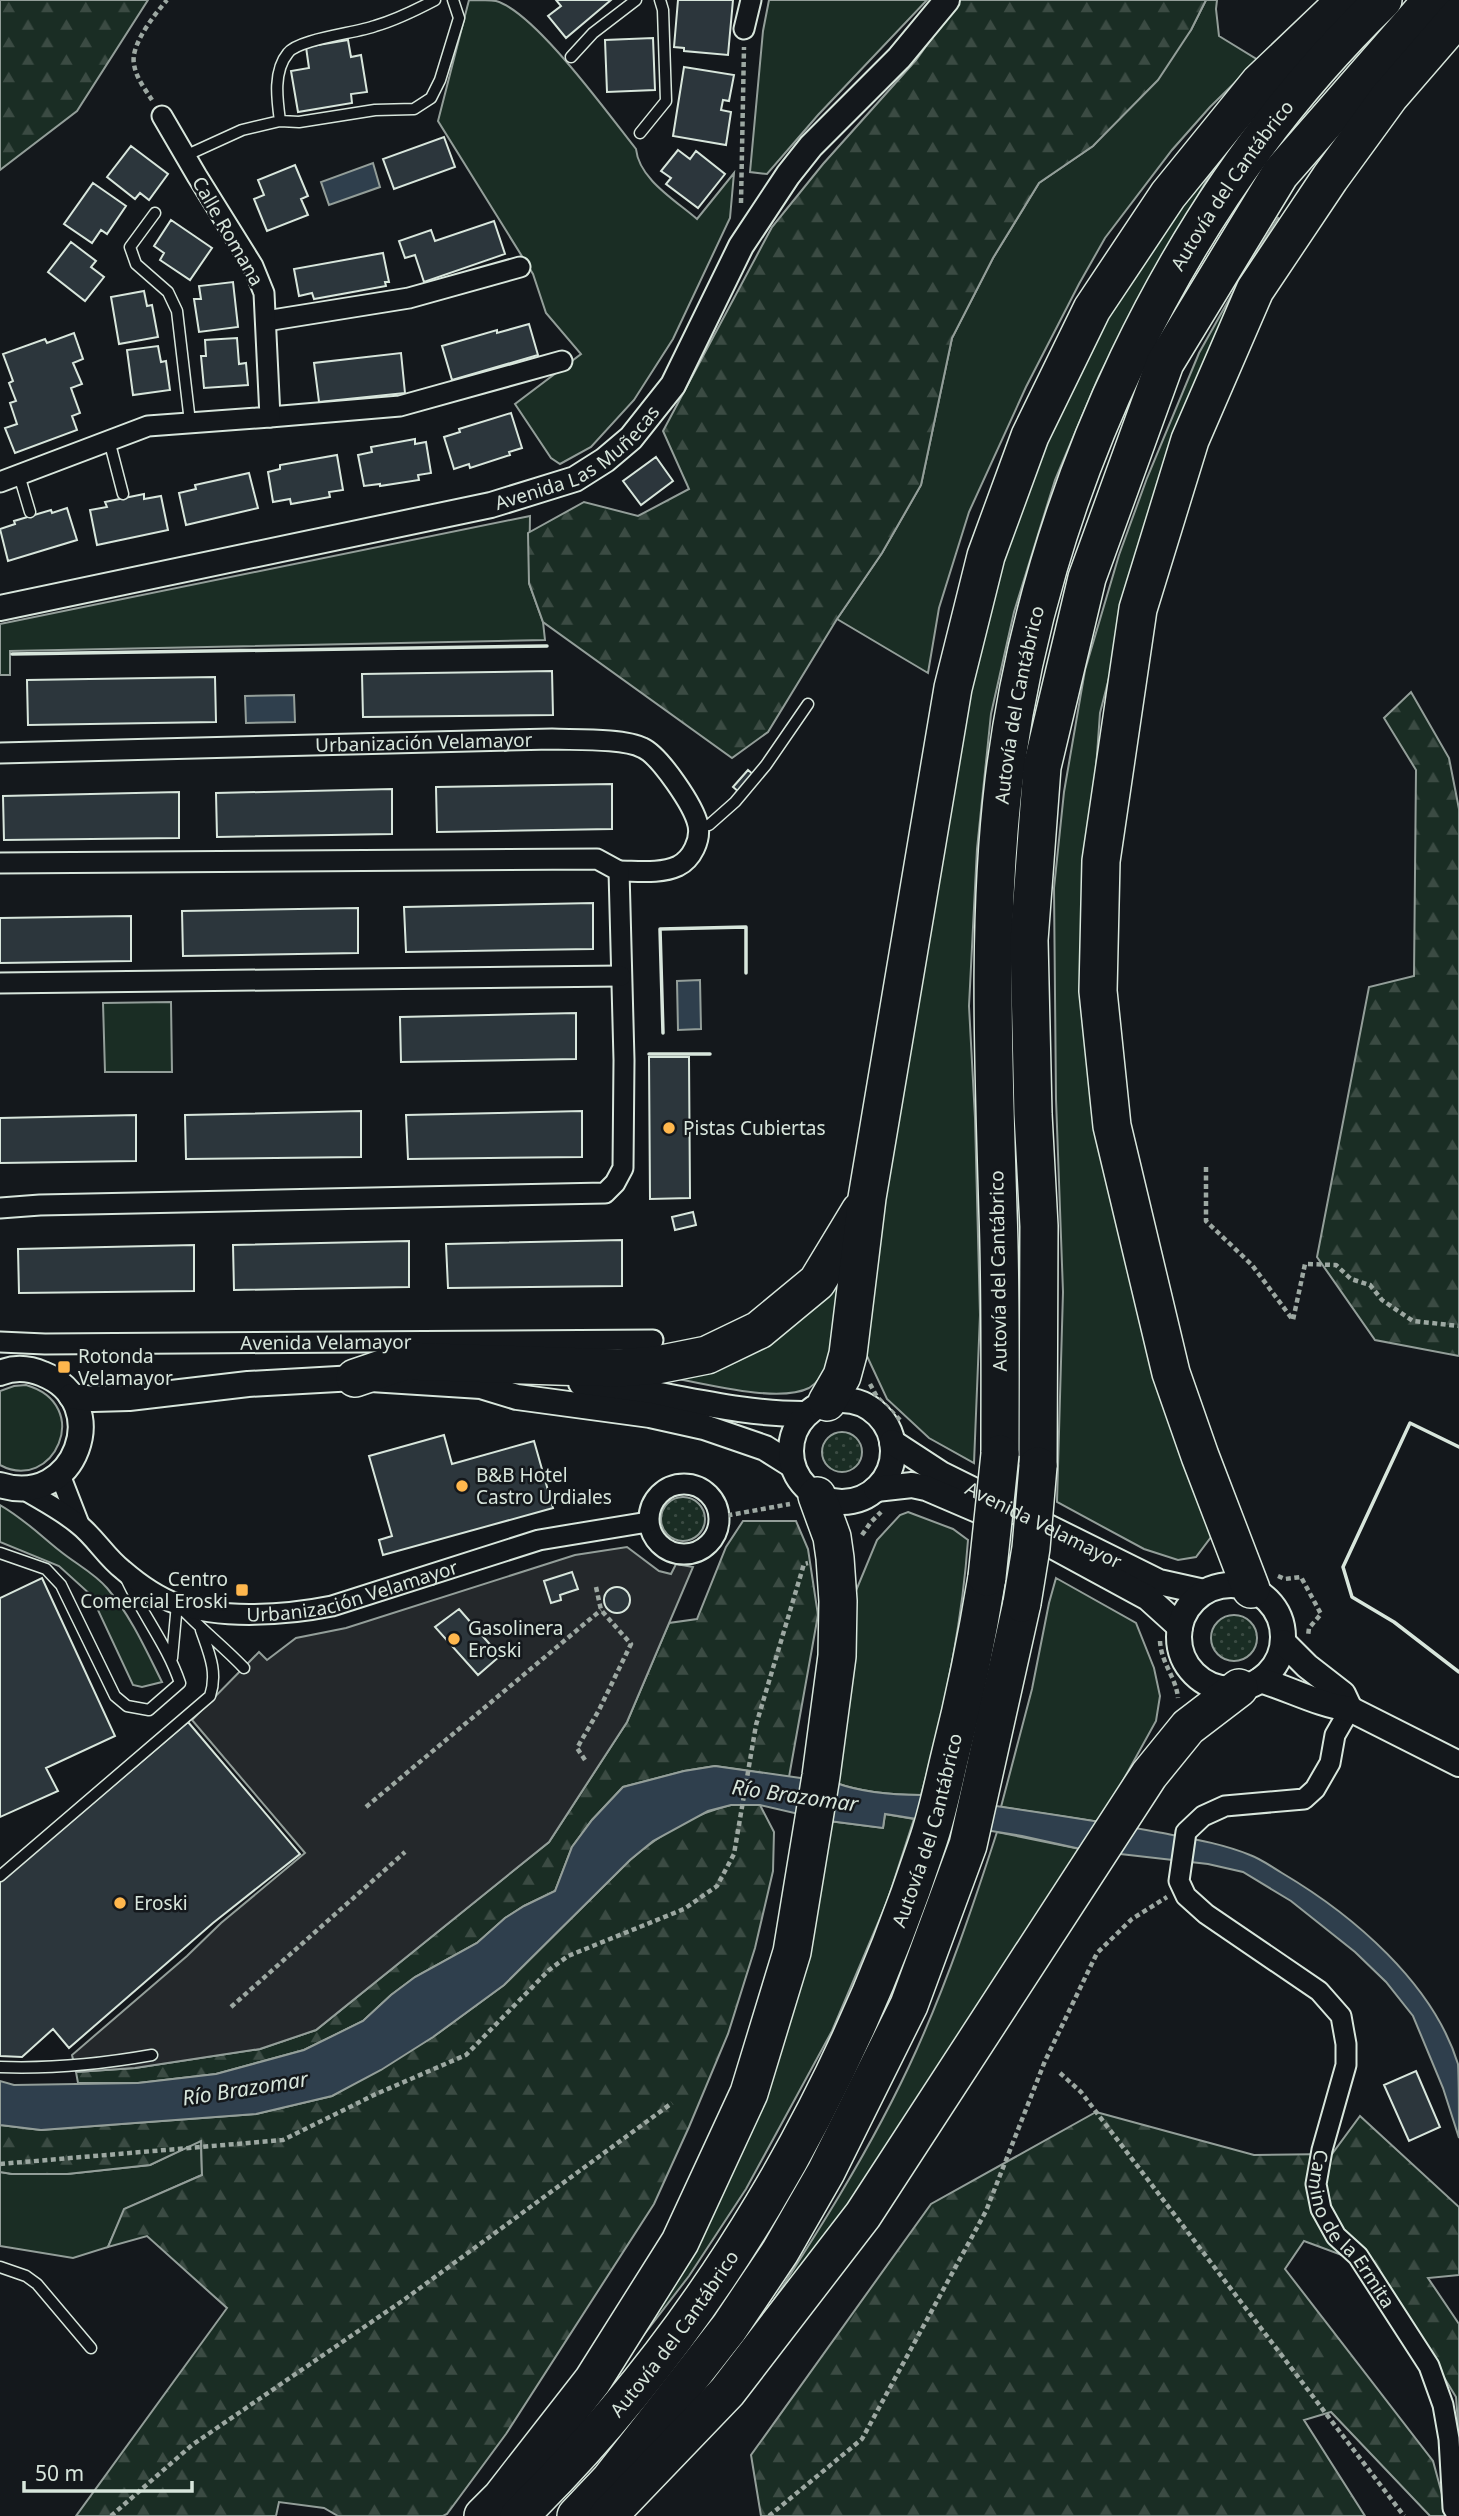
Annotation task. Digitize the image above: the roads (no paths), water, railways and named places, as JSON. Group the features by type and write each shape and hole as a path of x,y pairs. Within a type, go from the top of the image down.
{"highway":[{"path":"817,1408 842,1376 848,1354 867,1198 953,688 986,556 1030,436 1092,309 1168,195 1259,83 1346,0"},
{"name":"Autovía del Cantábrico","path":"519,2516 564,2472 638,2384 696,2308 744,2237 797,2148 834,2078 865,2006 928,1842 974,1654 987,1577 1000,1454 999,1254 992,1030 997,877 1004,782 1023,671 1043,585 1098,428 1132,351 1161,297 1202,227 1259,140 1329,56 1383,0"},
{"name":"Autovía del Cantábrico","path":"576,2516 610,2480 729,2328 780,2252 826,2172 909,2005 968,1845 1022,1602 1031,1548 1038,1466 1039,1226 1029,940 1042,767 1087,578 1165,363 1280,174 1432,0"},
{"path":"1251,1589 1171,1373 1112,1126 1098,991 1101,861 1138,609 1189,440 1255,290 1330,178 1389,97 1459,16"},
{"path":"355,1378 405,1362 619,1368 657,1365 707,1355 759,1330 817,1282 867,1198"},
{"path":"483,2516 501,2498 593,2380 680,2242 749,2093 792,1952 821,1776 837,1656 838,1601 832,1537 807,1499"},
{"path":"608,2516 727,2392 863,2215 1149,1775 1188,1727 1249,1684"}],"street":[{"path":"744,29 751,0"},
{"name":"Avenida Las Muñecas","path":"0,608 491,505 575,479 605,460 631,438 673,385 741,246 788,175 811,146 881,78 947,0"},
{"name":"Calle Romana","path":"162,116 253,266 264,293 270,417"},
{"path":"266,321 409,298 520,267"},
{"path":"0,482 148,426 400,406 562,361"},
{"name":"Urbanización Velamayor","path":"0,752 552,739 616,742 643,748 666,769 685,797 699,826"},
{"path":"0,863 597,859 619,871 657,870 679,866 696,849 699,826"},
{"path":"0,1208 54,1204 605,1193 615,1183 622,1168 624,1060 619,871"},
{"path":"0,983 621,976"},
{"name":"Avenida Velamayor","path":"0,1344 653,1340"},
{"path":"0,1344 10,1371 35,1371 49,1376 71,1396 80,1420 81,1433 74,1456 60,1475 36,1487 12,1487"},
{"name":"Avenida Velamayor","path":"481,1386 516,1376 626,1387 773,1414 817,1408"},
{"name":"Avenida Velamayor","path":"71,1396 93,1399 129,1398 248,1384 355,1378 481,1386 517,1397 650,1415 704,1427 765,1448 792,1465"},
{"name":"Avenida Velamayor","path":"81,1433 102,1414 129,1398"},
{"path":"841,1400 868,1407 879,1416 892,1442 890,1468 881,1499 832,1502 807,1499 806,1488 792,1465 792,1437 798,1424 817,1408 841,1400"},
{"name":"Avenida Velamayor","path":"892,1442 942,1474 1159,1582 1204,1592"},
{"name":"Urbanización Velamayor","path":"60,1475 79,1524"},
{"path":"683,1483 705,1490 718,1509 717,1532 711,1542 691,1553 679,1554 658,1543 648,1522 649,1510 661,1491 671,1485 683,1483"},
{"name":"Avenida Velamayor","path":"881,1499 912,1485 958,1500 1132,1588 1148,1598 1180,1627"},
{"name":"Urbanización Velamayor","path":"12,1487 79,1524 122,1569 177,1604 220,1612 309,1611 539,1540 648,1522"},
{"path":"1249,1684 1275,1663 1283,1642 1281,1625 1275,1609 1264,1597 1235,1584 1219,1586 1204,1592 1188,1607 1180,1627 1179,1641 1189,1667 1199,1677 1212,1685 1225,1688 1249,1684 1288,1688 1333,1707 1350,1709 1459,1764"},
{"path":"1283,1642 1307,1666 1343,1694 1350,1709"},
{"name":"Camino de la Ermita","path":"1350,1709 1335,1735 1330,1763 1315,1789 1304,1799 1225,1806 1203,1816 1186,1832 1180,1884 1186,1896 1206,1914 1319,1991 1341,2016 1346,2044 1346,2065 1322,2150 1316,2184 1321,2209 1335,2236 1358,2256 1429,2366 1443,2405 1453,2508 1458,2516"}],"lane":[{"path":"280,121 278,70 289,51 311,41 374,27 435,0"},
{"path":"185,156 242,130 280,121 299,122 375,110 414,109 431,98 440,80 459,18 453,0"},
{"path":"571,57 593,33 636,0"},
{"path":"640,133 666,101 663,10 660,0"},
{"path":"155,214 130,247 136,264 168,292 177,311 190,422"},
{"path":"109,440 122,494"},
{"path":"19,475 30,512"},
{"path":"699,826 709,825 735,802 766,765 808,704"},
{"path":"0,1553 46,1569 61,1584 116,1696 127,1706 149,1710 180,1683 172,1658 137,1604 122,1569"},
{"path":"177,1604 201,1630 219,1642 244,1668"},
{"path":"172,1658 177,1604"},
{"path":"0,1876 210,1696 214,1673 201,1630"},
{"path":"0,2067 45,2068 116,2062 152,2055"},
{"path":"0,2267 26,2276 37,2284 91,2348"}],"water":[{"path":"373,163 380,187 329,205 321,182"},
{"path":"294,695 295,722 246,723 245,696"},
{"path":"700,980 701,1029 678,1030 677,981"},
{"name":"Río Brazomar","path":"715,1766 836,1783 878,1793 921,1795 1098,1822 1204,1841 1258,1859 1309,1890 1362,1931 1410,1979 1430,2006 1446,2034 1458,2064 1459,2138 1443,2088 1413,2016 1386,1982 1355,1952 1291,1901 1243,1872 1208,1864 1085,1850 1022,1836 885,1814 883,1828 829,1821 760,1805 731,1805 708,1811 653,1841 630,1860 504,1985 433,2037 381,2070 332,2096 256,2114 41,2130 0,2125 0,2081 14,2085 138,2083 216,2074 304,2050 363,2021 415,1977 477,1943 505,1918 555,1891 572,1847 592,1820 623,1787"}],"place":[{"name":"Pistas Cubiertas","path":"669,1128"},
{"name":"Rotonda Velamayor","path":"64,1367"},
{"name":"B&B Hotel Castro Urdiales","path":"462,1486"},
{"name":"Centro Comercial Eroski","path":"242,1590"},
{"name":"Gasolinera Eroski","path":"454,1639"},
{"name":"Eroski","path":"120,1903"}]}
